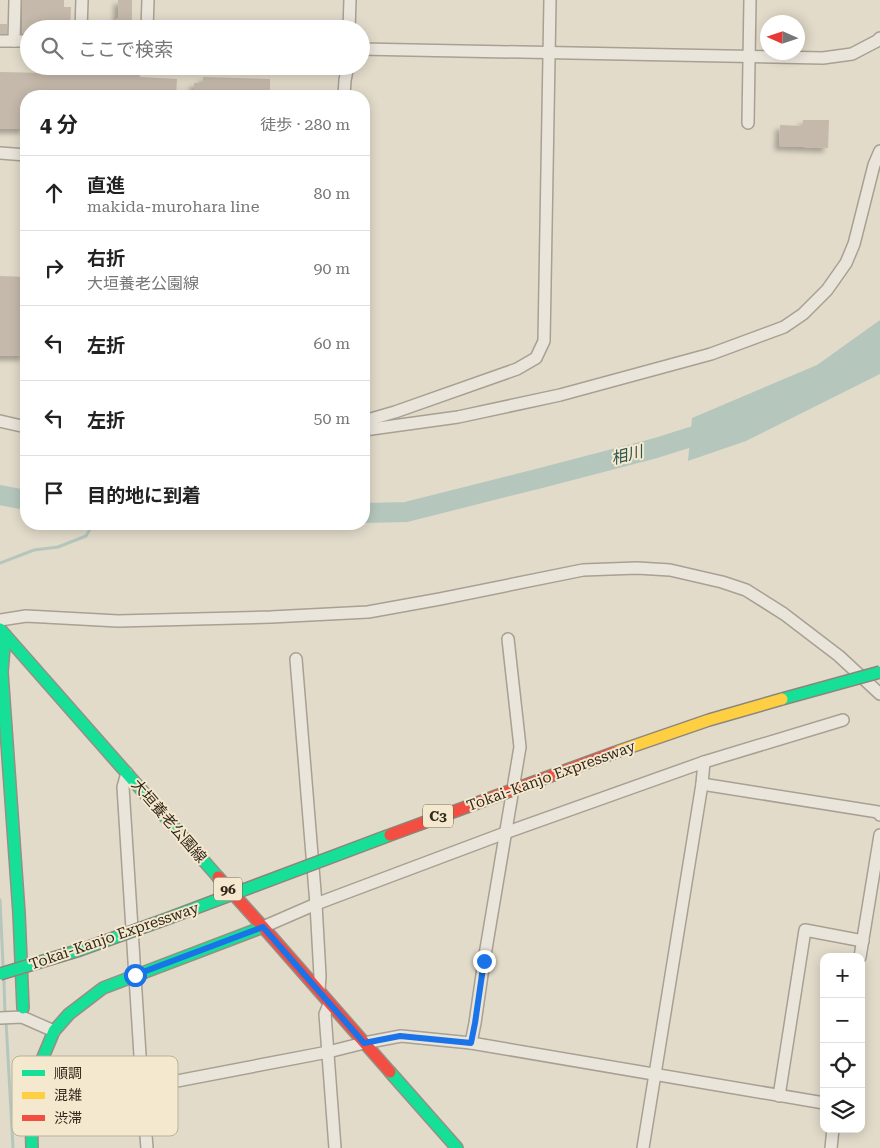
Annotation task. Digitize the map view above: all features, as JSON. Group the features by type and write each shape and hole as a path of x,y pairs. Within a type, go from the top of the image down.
{"main road":[{"name":"大垣養老公園線","path":"3,632 457,1148"},
{"path":"3,632 2,672 19,913 23,1008"},
{"name":"Tokai-Kanjo Expressway","path":"0,974 80,950 160,922 433,818 626,748 798,694 880,672"},
{"path":"43,1056 54,1032 69,1014 103,988 263,927"}],"street":[{"path":"14,41 15,0"},
{"path":"81,20 82,0"},
{"path":"147,20 148,0"},
{"path":"349,20 350,0"},
{"path":"370,420 517,369 536,358 544,341 550,0"},
{"path":"748,123 750,0"},
{"path":"370,48 823,58 852,54 880,38"},
{"path":"0,41 20,41"},
{"path":"344,90 346,75"},
{"path":"370,429 458,417 560,395 711,354 784,327 803,314 827,290 846,263 854,244 874,165 880,151"},
{"path":"0,153 20,155"},
{"path":"0,421 20,426"},
{"path":"0,620 26,616 118,621 271,617 368,612 582,570 637,568 670,570 722,582 746,590 784,614 839,656 880,694"},
{"path":"471,1043 520,747 508,639"},
{"path":"296,659 316,904 320,976 319,991"},
{"path":"263,927 316,904 704,762 843,720"},
{"path":"643,1148 704,762"},
{"path":"127,773 123,787 140,1056"},
{"path":"702,784 878,812 880,815"},
{"path":"861,953 880,835"},
{"path":"779,1096 805,930 863,941"},
{"path":"329,1004 326,1014 335,1148"},
{"path":"0,1018 22,1017 54,1032"},
{"path":"178,1080 328,1052 400,1036 471,1043 820,1102"},
{"path":"831,1148 833,1133"}],"shaded area":[{"path":"880,320 880,374 746,441 688,461 692,418 817,365"}],"building":[{"path":"22,0 64,0 64,7 71,7 70,20 22,20"},
{"path":"118,0 132,0 132,20 116,20 118,18"},
{"path":"0,24 7,24 7,34 0,34"},
{"path":"0,72 20,72 20,75 140,75 140,77 177,79 176,90 20,90 20,129 0,129"},
{"path":"203,77 270,79 270,90 194,90 194,83 203,83"},
{"path":"803,120 829,120 828,148 779,146 780,125 802,126"},
{"path":"0,276 20,277 20,356 0,356"}],"waterway":[{"name":"相川","path":"370,513 406,512 656,448 716,429"},
{"name":"相川","path":"0,495 20,499"},
{"path":"0,563 34,550 58,547 86,536 90,530"},
{"path":"0,900 3,965"},
{"path":"4,981 5,1015"},
{"path":"6,1021 12,1130"},
{"path":"12,1136 13,1148"}],"traffic: fast":[{"path":"0,629 218,877"},
{"path":"5,635 2,672 19,913 23,1008"},
{"path":"782,699 880,672"},
{"path":"0,974 80,950 390,835"},
{"path":"44,1056 54,1031 69,1014 103,988 263,927"},
{"path":"390,1072 457,1148"},
{"path":"32,1136 32,1148"}],"traffic: jam":[{"path":"390,835 616,752"},
{"path":"218,877 390,1072"}],"traffic: slow":[{"path":"616,752 709,720 782,699"}],"route":[{"path":"135,975 263,927 364,1043 400,1036 471,1043 484,961"}]}
